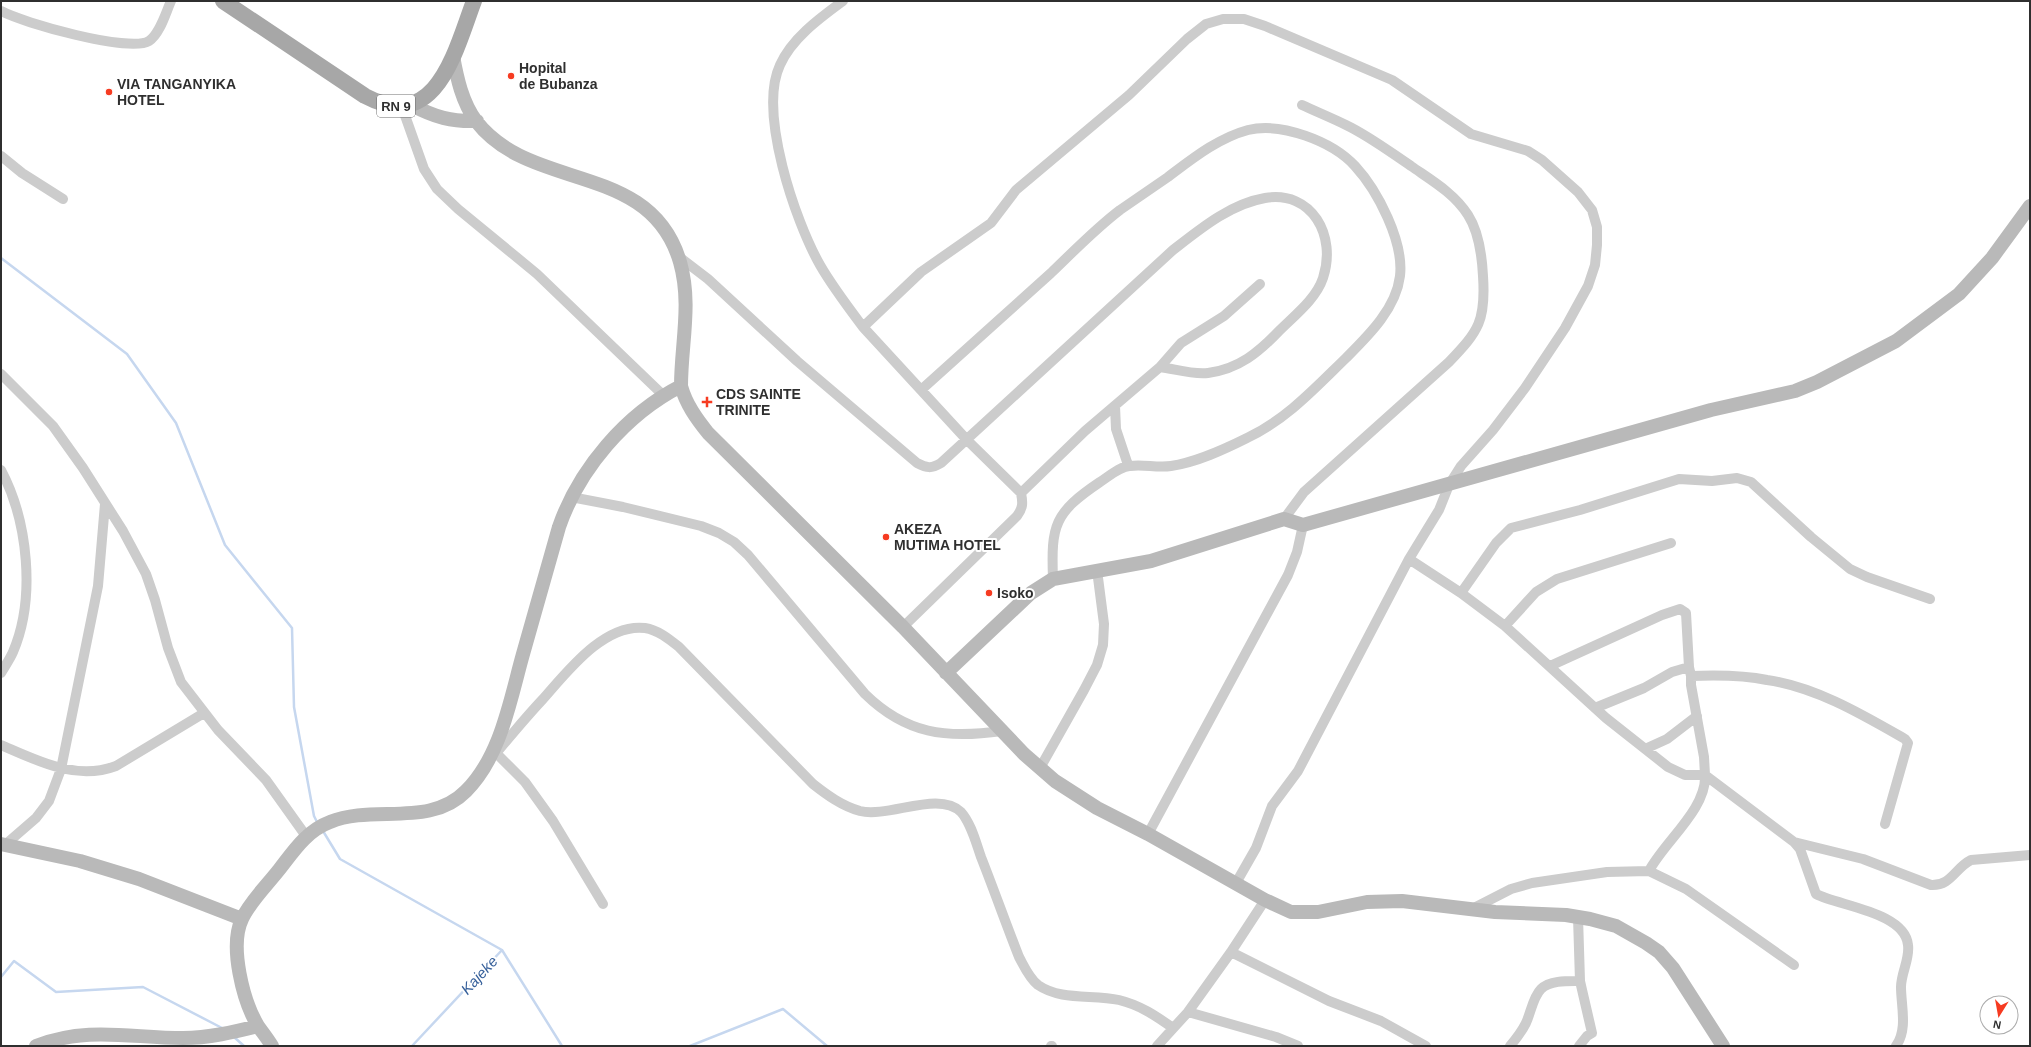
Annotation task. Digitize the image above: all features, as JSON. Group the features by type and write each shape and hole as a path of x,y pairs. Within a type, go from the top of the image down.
{"main road":[{"name":"RN 9","path":"223,1 365,96 389,106 407,106 422,99 438,84 454,56 474,1"}],"street":[{"path":"1,11 38,26 132,45 144,44 151,40 158,31 171,1"},
{"path":"843,1 793,44 780,64 773,84 775,131 792,201 820,264 863,327 967,440 1021,493 1023,503 1022,510 1017,516 902,627"},
{"path":"863,327 921,272 991,223 1016,190 1128,95 1187,39 1206,24 1223,19 1244,20 1265,26 1392,80 1471,134 1528,151 1542,160 1578,192 1592,210 1597,227 1596,265 1588,286 1565,328 1525,388 1500,422 1461,466 1449,485 1439,510 1409,559 1298,771 1272,806 1256,848 1236,883"},
{"path":"454,56 461,91 477,121 492,136 522,157 541,165 603,185 629,197 650,212 664,228 678,256 687,297 681,386 684,399 693,414 708,433 902,627 1002,731 1040,768 1061,785 1097,808 1148,834 1264,900 1291,912 1304,914 1385,900 1472,909 1578,917 1616,926 1632,934 1659,952 1687,988 1723,1046"},
{"path":"946,673 1031,593 1053,579 1126,566 1184,552 1284,519 1304,492 1449,362 1471,340 1480,324 1483,308 1482,263 1477,239 1468,216 1453,197 1437,183 1347,125 1302,105"},
{"path":"407,106 450,121 477,121"},
{"path":"407,106 424,169 437,189 458,209 537,274 663,395"},
{"path":"921,390 1119,212 1204,151 1238,133 1262,128 1292,132 1340,153 1364,175 1379,198 1399,256 1400,276 1395,293 1385,314 1354,350 1295,406 1250,437 1196,460 1169,466 1128,465 1071,503 1059,518 1054,533 1053,579"},
{"path":"1,156 22,173 62,199"},
{"path":"678,256 708,279 797,361 917,463 925,468 933,468 967,440 1173,250 1196,231 1243,204 1265,198 1280,198 1298,202 1311,211 1321,226 1327,241 1323,278 1315,295 1263,347 1240,364 1228,369 1207,373 1160,367"},
{"path":"1284,519 1303,525 1711,410 1795,391 1817,382 1896,341 1959,294 1992,258 2030,206"},
{"path":"1021,493 1064,451 1160,367 1181,343 1224,316 1260,284"},
{"path":"1,374 53,426 83,468 123,531 146,574 181,682 218,730 266,780 306,836"},
{"path":"495,751 559,527 571,497 596,459 631,420 663,395 681,386"},
{"path":"1115,406 1116,429 1128,465"},
{"path":"1,470 18,512 24,540 26,568 25,595 21,623 13,651 1,673"},
{"path":"1461,593 1496,543 1511,528 1580,510 1679,479 1712,481 1737,478 1751,482 1850,569 1867,577 1930,599"},
{"path":"571,497 622,507 701,526 734,542 748,555 865,694 880,708 896,719 916,728 947,734 978,734 1002,731"},
{"path":"3,844 36,818 49,801 61,769 98,586 105,504"},
{"path":"1148,834 1288,575 1297,552 1303,525"},
{"path":"1505,626 1536,592 1557,579 1670,543"},
{"path":"1409,559 1461,593 1505,626 1595,708 1668,767 1681,774 1705,775 1794,842 1800,849 1816,894 1880,915 1905,934 1909,947 1901,986 1903,1028 1900,1040 1896,1046"},
{"path":"1040,768 1094,671 1103,645 1104,624 1098,570"},
{"path":"1550,666 1662,615 1680,609 1686,613 1691,685 1704,757 1704,789 1700,800 1654,860 1649,871"},
{"path":"272,1046 258,1026 246,996 238,962 238,947 242,919 306,836 330,822 345,817 411,813 435,808 451,802 466,791 495,751 564,675 596,645 613,634 628,629 645,628 663,634 679,647 813,784 830,797 847,806 861,811 879,812 935,803 950,805 961,812 975,840 1019,957 1027,972 1038,984 1053,992 1118,1000 1136,1005 1173,1028"},
{"path":"1595,708 1644,688 1672,672 1690,671 1709,675 1761,679 1792,686 1833,700 1904,738 1908,743 1885,824"},
{"path":"1,745 61,769 89,773 103,771 116,766 204,713"},
{"path":"1645,749 1667,739 1696,716"},
{"path":"495,751 525,782 553,821 603,904"},
{"path":"1794,842 1863,859 1931,885 1938,885 1953,877 1971,860 2030,855"},
{"path":"3,844 80,861 139,879 242,919"},
{"path":"1472,909 1511,889 1532,883 1607,872 1649,871 1686,889 1794,965"},
{"path":"1157,1046 1188,1012 1231,952 1264,900"},
{"path":"1578,917 1580,981 1592,1033 1587,1036 1579,1046"},
{"path":"1231,952 1329,1001 1382,1021 1426,1046"},
{"path":"1510,1046 1525,1025 1537,995 1542,988 1553,983 1580,981"},
{"path":"1188,1012 1276,1042 1298,1046"},
{"path":"36,1046 56,1038 81,1034 107,1033 185,1038 224,1034 258,1026"}],"waterway":[{"path":"1,258 127,354 176,423 225,545 292,628 294,707 314,816 318,824"},
{"path":"323,831 340,859 502,950"},
{"name":"Kajeke","path":"412,1046 502,950 562,1046"},
{"path":"1,977 14,961 56,992 143,987 222,1028"},
{"name":"Kajeke","path":"690,1046 783,1009 827,1046"},
{"path":"234,1037 244,1046"}],"place":[{"name":"Hopital de Bubanza","path":"511,76"},
{"name":"VIA TANGANYIKA HOTEL","path":"109,92"},
{"name":"CDS SAINTE TRINITE","path":"707,402"},
{"name":"AKEZA MUTIMA HOTEL","path":"886,537"},
{"name":"Isoko","path":"989,593"}]}
